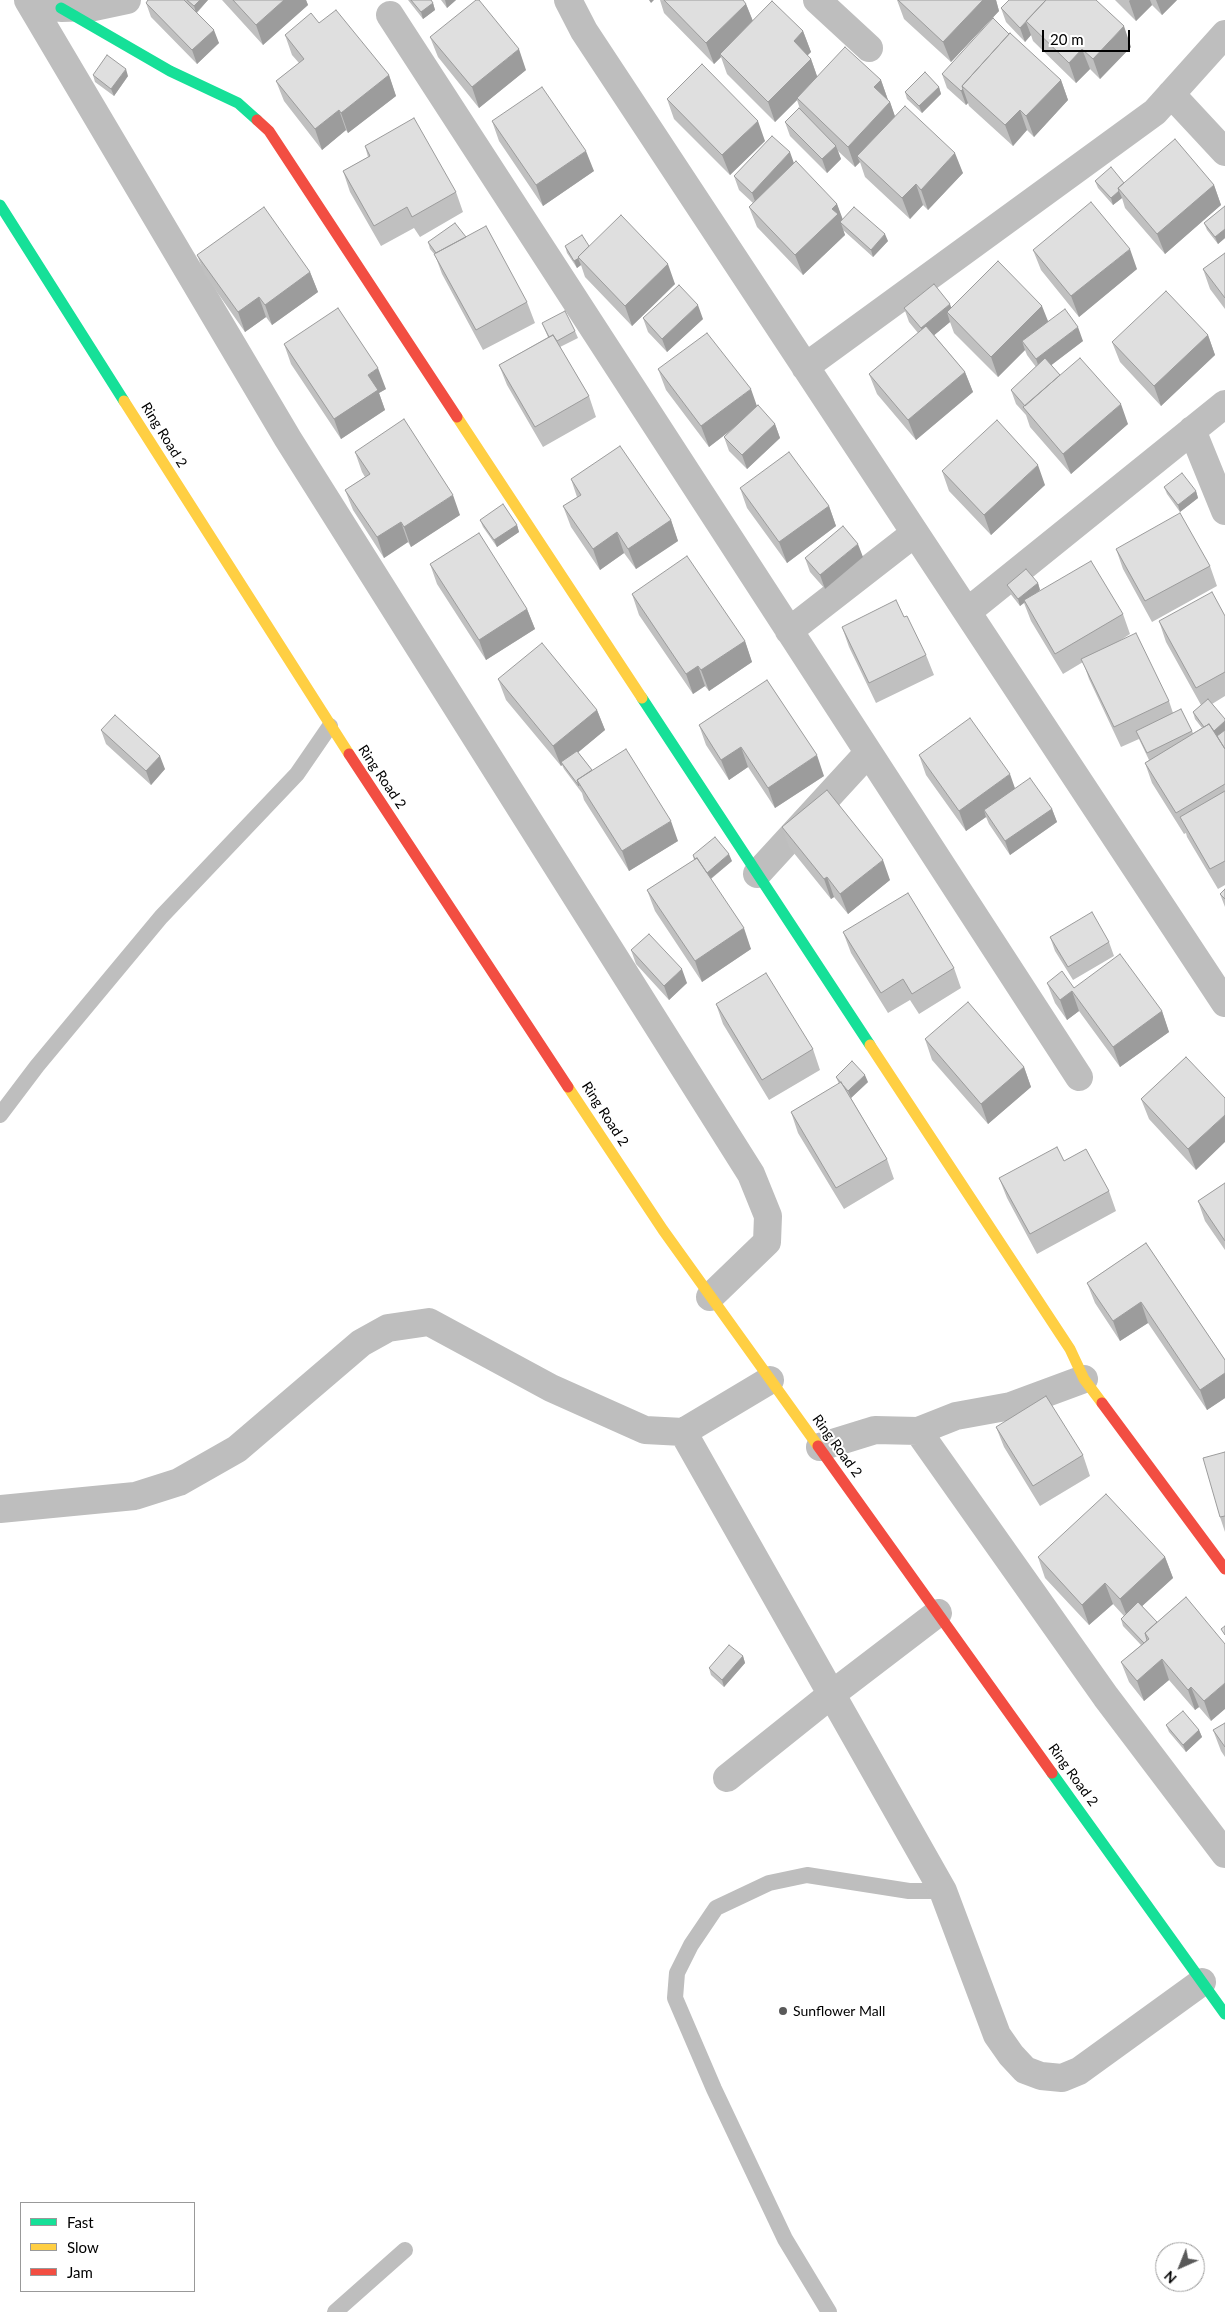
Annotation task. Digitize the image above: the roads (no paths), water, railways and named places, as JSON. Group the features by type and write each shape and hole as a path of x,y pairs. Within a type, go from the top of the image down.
{"main road":[{"path":"55,4 170,71 238,103 269,131 1070,1349 1084,1379 1225,1569"},
{"name":"Ring Road 2","path":"0,205 330,726 663,1230 770,1380 820,1446 1225,2014"}],"street":[{"path":"28,0 288,439 751,1174 768,1216 767,1242 710,1297"},
{"path":"55,4 94,7 127,0"},
{"path":"568,0 584,31 1225,1003"},
{"path":"817,0 869,48"},
{"path":"390,15 1079,1077"},
{"path":"805,367 1155,112 1225,34"},
{"path":"1171,94 1225,152"},
{"path":"967,612 1225,404"},
{"path":"1192,430 1225,511"},
{"path":"789,631 915,533"},
{"path":"757,874 868,753"},
{"path":"0,1509 135,1496 179,1482 237,1449 361,1343 388,1328 430,1322 552,1388 645,1430 683,1432 770,1380"},
{"path":"820,1446 875,1430 918,1431 956,1416 1011,1406 1084,1379"},
{"path":"918,1431 1106,1697 1225,1854"},
{"path":"683,1432 943,1891 997,2035 1025,2070 1041,2076 1062,2078 1079,2072 1202,1982"},
{"path":"727,1778 938,1613"}],"lane":[{"path":"0,1115 37,1066 161,917 297,774 330,726"},
{"path":"829,2312 785,2239 714,2089 675,1998 677,1974 690,1945 716,1908 769,1883 806,1875 909,1891 943,1891"},
{"path":"335,2312 405,2250"}],"place":[{"name":"Sunflower Mall","path":"783,2011"}]}
